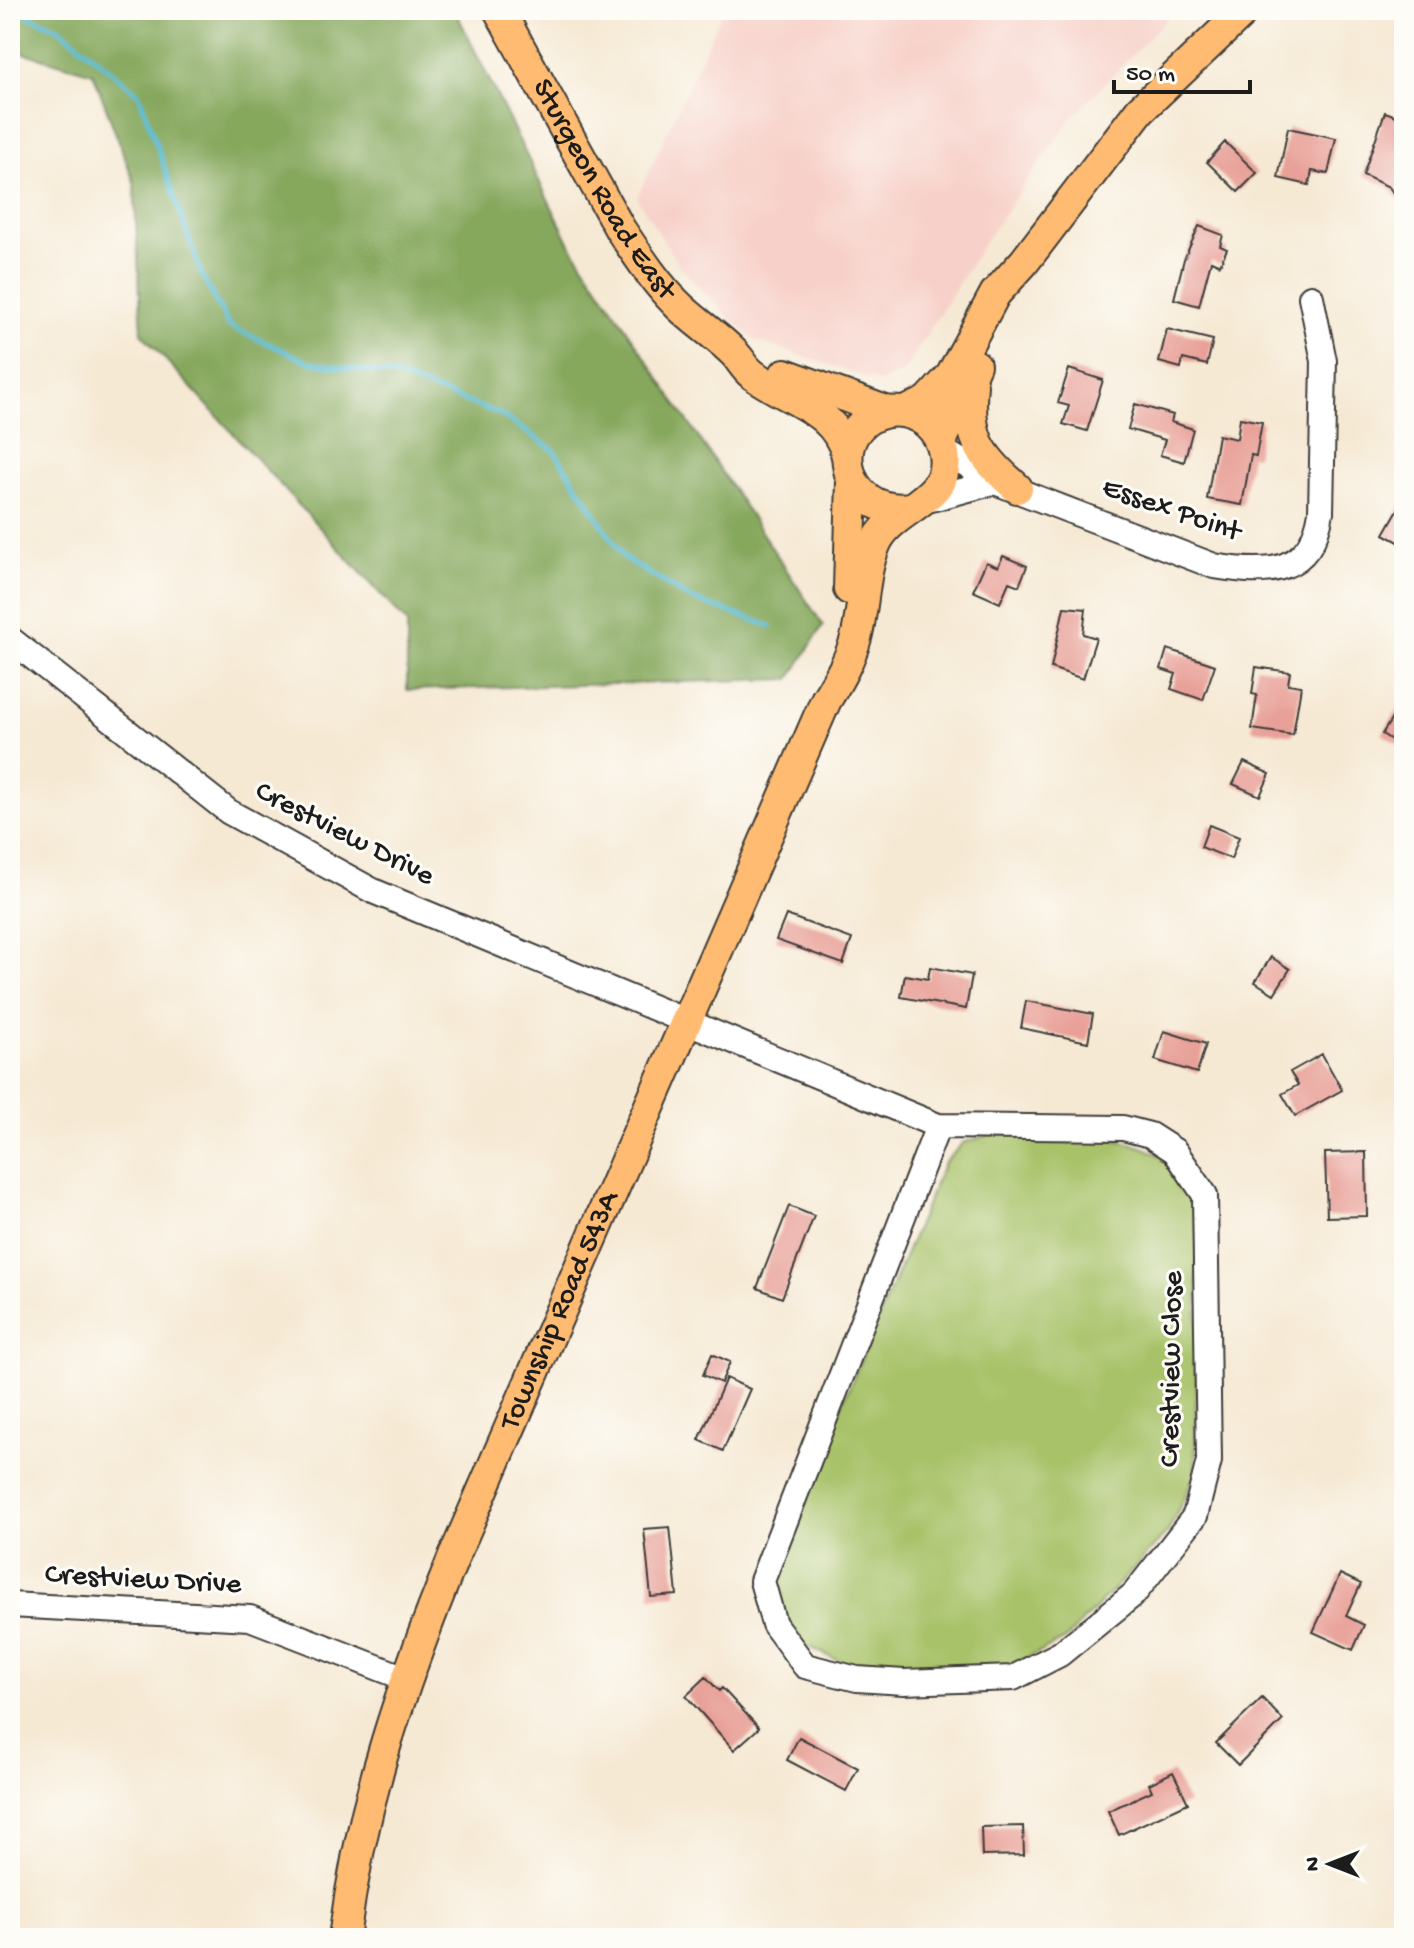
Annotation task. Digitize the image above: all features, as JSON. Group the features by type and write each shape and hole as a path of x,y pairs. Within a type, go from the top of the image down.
{"main road":[{"name":"Sturgeon Road East","path":"499,10 634,251 675,302 732,351 750,373 812,409 829,423 844,441 849,468"},
{"name":"Township Road 543A","path":"826,700 850,578 849,468 860,427 941,389 995,294 1024,262 1140,110 1245,10"},
{"name":"Township Road 543A","path":"344,1938 351,1879 373,1776 405,1678 467,1525 826,700 854,643 874,547 889,522 917,504 943,474 942,447 974,367 1014,291 1024,262"},
{"name":"Sturgeon Road East","path":"732,351 816,388 896,412"},
{"path":"974,367 970,400 976,443 1006,485"},
{"path":"896,412 920,418 933,428 942,447"},
{"path":"849,468 865,499 879,507 894,510 917,504"}],"street":[{"name":"Essex Point","path":"942,447 1006,485 1214,566 1245,571 1282,568 1309,550 1318,534 1324,470 1324,361 1311,297"},
{"path":"917,504 1006,485"},
{"name":"Crestview Drive","path":"10,639 229,812 373,891 686,1024"},
{"name":"Crestview Close","path":"686,1024 938,1126 1123,1128 1150,1135 1175,1151 1205,1195 1209,1461 1195,1516 1134,1594 1060,1654 1013,1678 857,1679 805,1666 774,1624 762,1581 938,1126"},
{"name":"Crestview Drive","path":"10,1605 250,1618 405,1678"}],"shaded area":[{"path":"723,10 1175,10 1069,121 985,241 903,373 878,382 755,340 728,317 678,264 637,198"}],"green space":[{"path":"10,10 455,10 570,244 823,625 790,679 407,690 407,623 142,334 134,182 93,73 10,49"},
{"path":"995,1133 1064,1134 1114,1140 1158,1154 1174,1167 1184,1182 1198,1237 1195,1475 1168,1532 1066,1639 1007,1668 952,1673 849,1665 795,1641 777,1615 774,1582 777,1559 944,1163 963,1143"}],"building":[{"path":"1385,112 1404,119 1404,209 1389,187 1363,175"},
{"path":"1288,128 1336,138 1328,174 1312,171 1309,185 1278,178"},
{"path":"1225,142 1257,173 1238,192 1207,162"},
{"path":"1199,226 1223,235 1220,246 1227,249 1220,265 1211,261 1199,306 1174,299 1184,259"},
{"path":"1167,329 1213,340 1207,365 1183,359 1181,368 1159,362"},
{"path":"1069,369 1103,380 1087,431 1063,424 1069,406 1058,403"},
{"path":"1135,404 1173,415 1171,422 1193,429 1184,462 1160,455 1165,440 1128,429"},
{"path":"1240,418 1262,422 1256,456 1251,455 1242,505 1207,499 1218,435 1237,439"},
{"path":"1404,499 1404,545 1384,534"},
{"path":"1003,556 1027,566 1019,586 1009,582 1000,603 973,591 986,562 998,567"},
{"path":"1064,607 1086,609 1083,634 1096,638 1083,679 1051,668"},
{"path":"1167,649 1215,665 1203,700 1171,689 1176,674 1161,669"},
{"path":"1256,667 1290,672 1288,684 1301,686 1293,735 1252,729 1257,695 1252,694"},
{"path":"1404,700 1404,748 1382,734"},
{"path":"1244,762 1270,774 1260,796 1233,784"},
{"path":"1209,825 1239,837 1231,859 1201,847"},
{"path":"786,915 852,939 843,964 776,940"},
{"path":"1271,957 1290,969 1274,994 1255,982"},
{"path":"930,967 972,975 966,1009 901,997 905,975 928,979"},
{"path":"1026,1001 1093,1014 1088,1042 1021,1028"},
{"path":"1164,1031 1206,1044 1197,1073 1155,1060"},
{"path":"1322,1054 1342,1090 1295,1116 1282,1094 1298,1085 1290,1072"},
{"path":"1366,1152 1367,1216 1327,1217 1325,1153"},
{"path":"789,1206 814,1216 782,1298 757,1288"},
{"path":"712,1354 730,1362 721,1383 703,1375"},
{"path":"726,1378 750,1389 723,1451 699,1440"},
{"path":"670,1527 677,1595 651,1597 644,1529"},
{"path":"1340,1574 1361,1584 1346,1616 1364,1625 1353,1650 1313,1632"},
{"path":"706,1677 719,1691 722,1688 759,1728 734,1750 686,1696"},
{"path":"1262,1698 1283,1720 1238,1765 1216,1743"},
{"path":"799,1737 858,1768 846,1791 787,1760"},
{"path":"1173,1772 1188,1803 1119,1835 1108,1811 1152,1791 1149,1784"},
{"path":"1023,1826 1024,1855 982,1856 981,1827"}],"waterway":[{"path":"13,10 59,28 139,94 202,276 229,326 309,362 397,376 500,414 554,450 624,558 691,599 771,626"}]}
